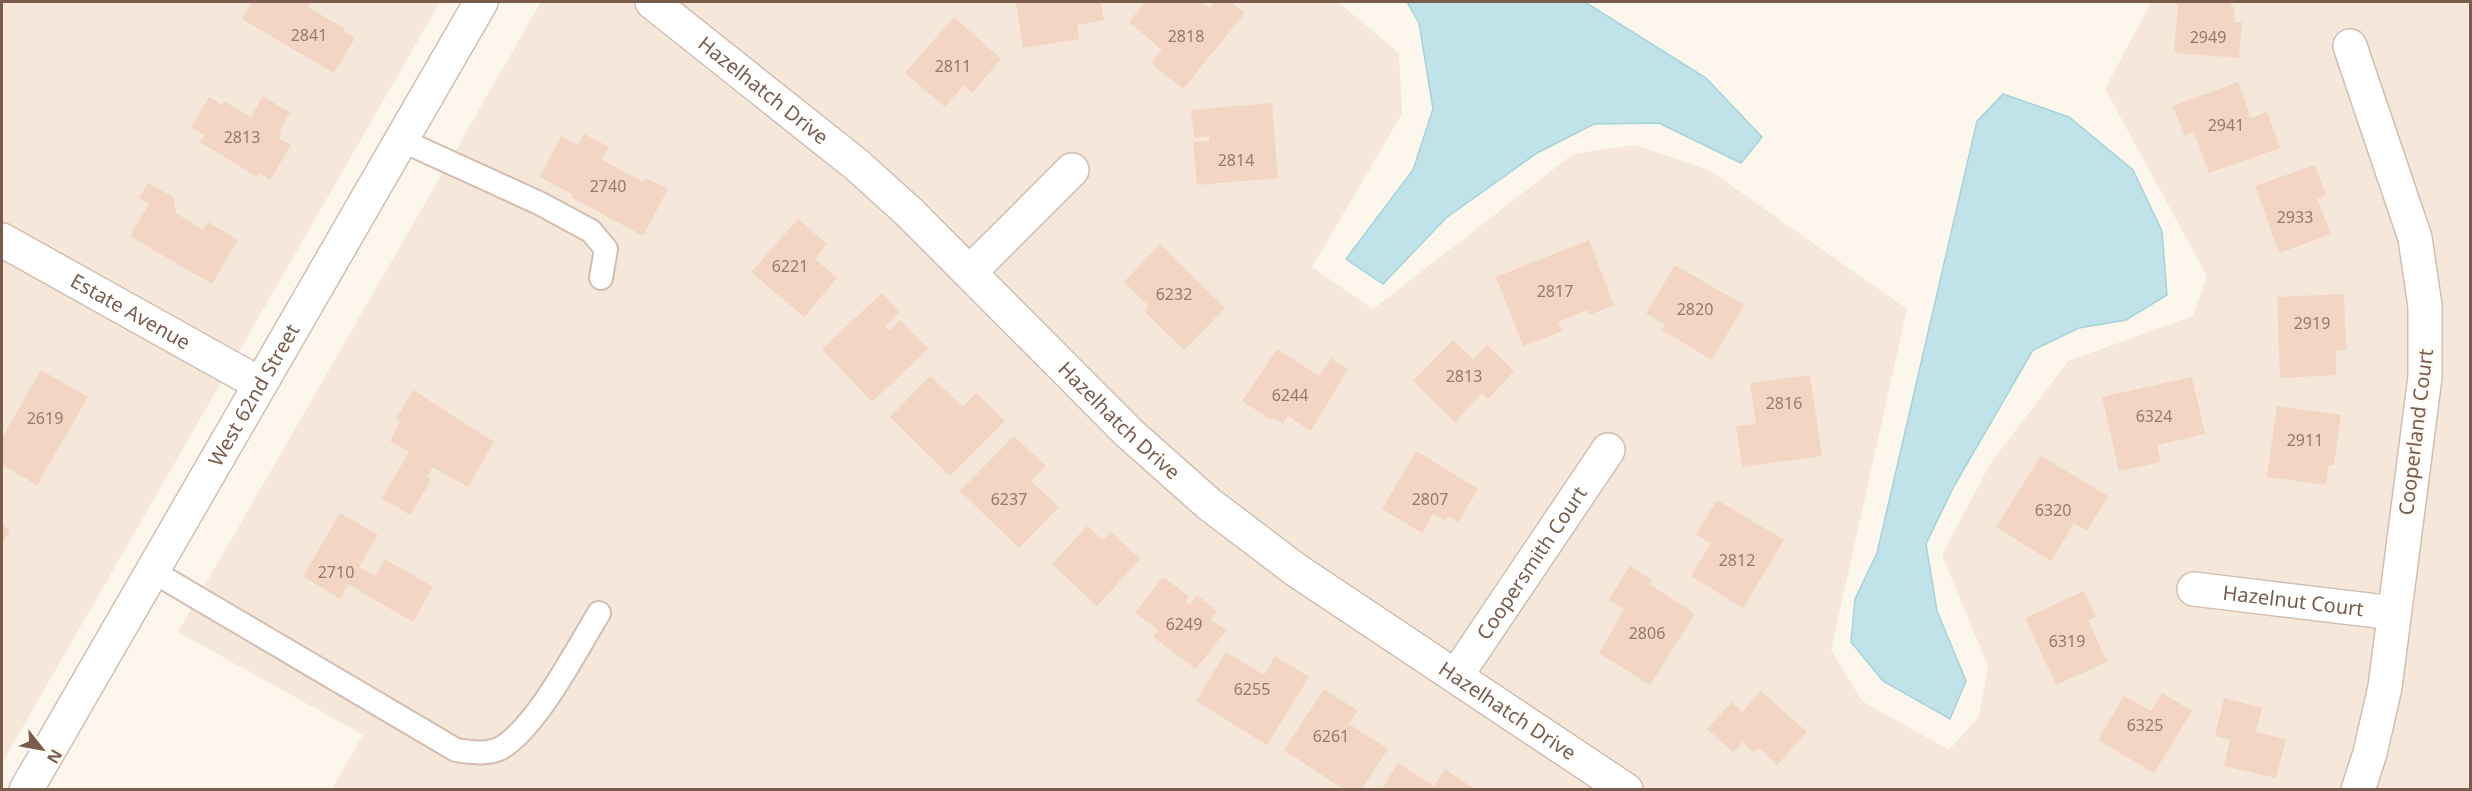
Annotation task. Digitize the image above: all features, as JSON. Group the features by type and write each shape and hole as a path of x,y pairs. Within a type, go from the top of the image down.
{"street":[{"name":"West 62nd Street","path":"26,789 481,2"},
{"name":"Hazelhatch Drive","path":"652,2 857,165 970,272 1129,433 1209,504 1296,570 1626,789"},
{"name":"Cooperland Court","path":"2350,46 2415,238 2425,306 2425,376 2385,687 2370,753 2358,789"},
{"path":"970,272 1072,170"},
{"name":"Estate Avenue","path":"2,240 260,384"},
{"name":"Coopersmith Court","path":"1456,676 1608,450"},
{"name":"Hazelnut Court","path":"2194,589 2394,613"}],"lane":[{"path":"401,140 530,198 591,231 606,249 601,278"},
{"path":"152,571 456,750 476,753 500,749 518,735 547,697 599,613"}],"shaded area":[{"path":"2,2 440,2 2,763"},
{"path":"541,2 1338,2 1399,53 1402,114 1312,267 1373,309 1573,154 1635,145 1709,170 1907,309 1831,650 1862,701 1949,750 1979,717 1988,666 1942,555 1990,464 2068,361 2193,316 2207,276 2105,89 2151,2 2470,2 2470,789 332,789 363,735 178,632"}],"water":[{"path":"1407,2 1585,2 1706,78 1762,137 1741,163 1659,123 1594,124 1537,153 1446,218 1383,284 1346,259 1413,170 1433,109 1419,23"},
{"path":"2003,94 2069,117 2133,170 2162,231 2167,295 2126,320 2079,328 2033,350 1954,486 1926,544 1937,611 1966,681 1950,719 1883,681 1851,642 1855,599 1877,553 1977,121"}],"building":[{"path":"252,2 311,2 308,7 345,29 343,31 355,38 334,73 242,19"},
{"path":"1016,2 1101,2 1104,20 1077,25 1079,39 1023,48"},
{"path":"1145,2 1201,2 1209,8 1214,2 1231,2 1245,13 1183,89 1151,63 1162,50 1129,22"},
{"path":"2178,2 2231,2 2231,7 2235,7 2234,22 2242,22 2239,58 2174,53"},
{"path":"954,17 1001,59 972,93 964,85 945,107 905,73"},
{"path":"2238,82 2251,118 2267,112 2280,148 2209,173 2194,132 2184,135 2173,106"},
{"path":"263,96 290,113 279,132 282,134 279,138 291,145 270,180 259,173 257,177 200,142 204,135 191,127 209,97 222,105 224,101 251,117"},
{"path":"1272,103 1278,178 1197,185 1193,142 1209,141 1209,136 1194,138 1191,110"},
{"path":"584,134 609,147 602,160 643,182 646,178 668,189 643,236 571,197 572,194 540,177 561,136 578,145"},
{"path":"2315,165 2326,195 2317,199 2331,234 2279,253 2255,186"},
{"path":"148,183 173,197 176,213 203,230 208,222 238,240 212,284 130,236 149,204 139,198"},
{"path":"798,219 827,244 815,259 837,278 804,317 751,272"},
{"path":"1589,240 1614,305 1589,315 1588,310 1558,322 1562,331 1523,346 1496,277"},
{"path":"1160,244 1225,308 1184,350 1144,311 1149,306 1124,282"},
{"path":"1675,265 1744,305 1712,360 1662,330 1665,325 1646,313"},
{"path":"882,293 900,312 885,326 889,331 900,320 928,349 872,402 822,349"},
{"path":"2344,294 2346,350 2336,350 2336,375 2280,378 2277,297"},
{"path":"1453,340 1473,359 1487,345 1514,371 1488,399 1482,393 1455,422 1413,381"},
{"path":"1277,349 1319,376 1331,358 1348,369 1311,431 1288,416 1283,424 1274,418 1272,420 1242,401"},
{"path":"41,370 88,397 37,485 2,465 2,438"},
{"path":"1810,375 1822,456 1742,467 1736,426 1756,424 1750,383"},
{"path":"930,376 963,407 976,393 1005,421 950,476 890,417"},
{"path":"2192,377 2205,434 2157,445 2161,462 2119,471 2102,397"},
{"path":"413,390 494,442 468,487 433,467 427,477 431,480 410,515 382,498 409,452 390,441 400,422 396,419"},
{"path":"2277,406 2341,415 2334,465 2329,465 2326,485 2267,477"},
{"path":"1014,436 1046,466 1031,481 1059,507 1019,548 960,491"},
{"path":"1416,451 1478,489 1458,522 1448,516 1445,521 1433,514 1422,533 1382,509"},
{"path":"2041,456 2108,496 2087,531 2074,523 2051,561 1996,527"},
{"path":"1717,500 1784,540 1743,608 1691,576 1711,543 1696,535"},
{"path":"340,513 378,535 359,567 375,576 385,559 433,587 413,622 348,584 340,599 303,576"},
{"path":"2,525 10,530 2,545"},
{"path":"1087,526 1103,540 1111,532 1140,559 1097,606 1052,564"},
{"path":"1630,566 1652,580 1649,584 1695,614 1650,685 1599,653 1624,610 1609,599"},
{"path":"1163,577 1189,596 1185,601 1190,605 1197,595 1217,611 1210,619 1226,630 1196,669 1153,637 1158,630 1135,613"},
{"path":"2084,591 2096,617 2088,620 2107,662 2056,685 2025,618"},
{"path":"1226,652 1264,675 1275,656 1309,677 1267,745 1196,701"},
{"path":"1324,689 1358,711 1349,724 1388,749 1361,790 1345,790 1284,750"},
{"path":"1761,691 1807,732 1777,765 1759,748 1754,753 1743,742 1733,752 1707,729 1732,702 1742,712"},
{"path":"2162,693 2192,711 2154,773 2098,740 2124,696 2151,711"},
{"path":"2224,698 2262,708 2256,732 2286,739 2276,778 2224,766 2230,740 2215,736"},
{"path":"1398,763 1434,786 1445,769 1476,790 1381,790"}]}
